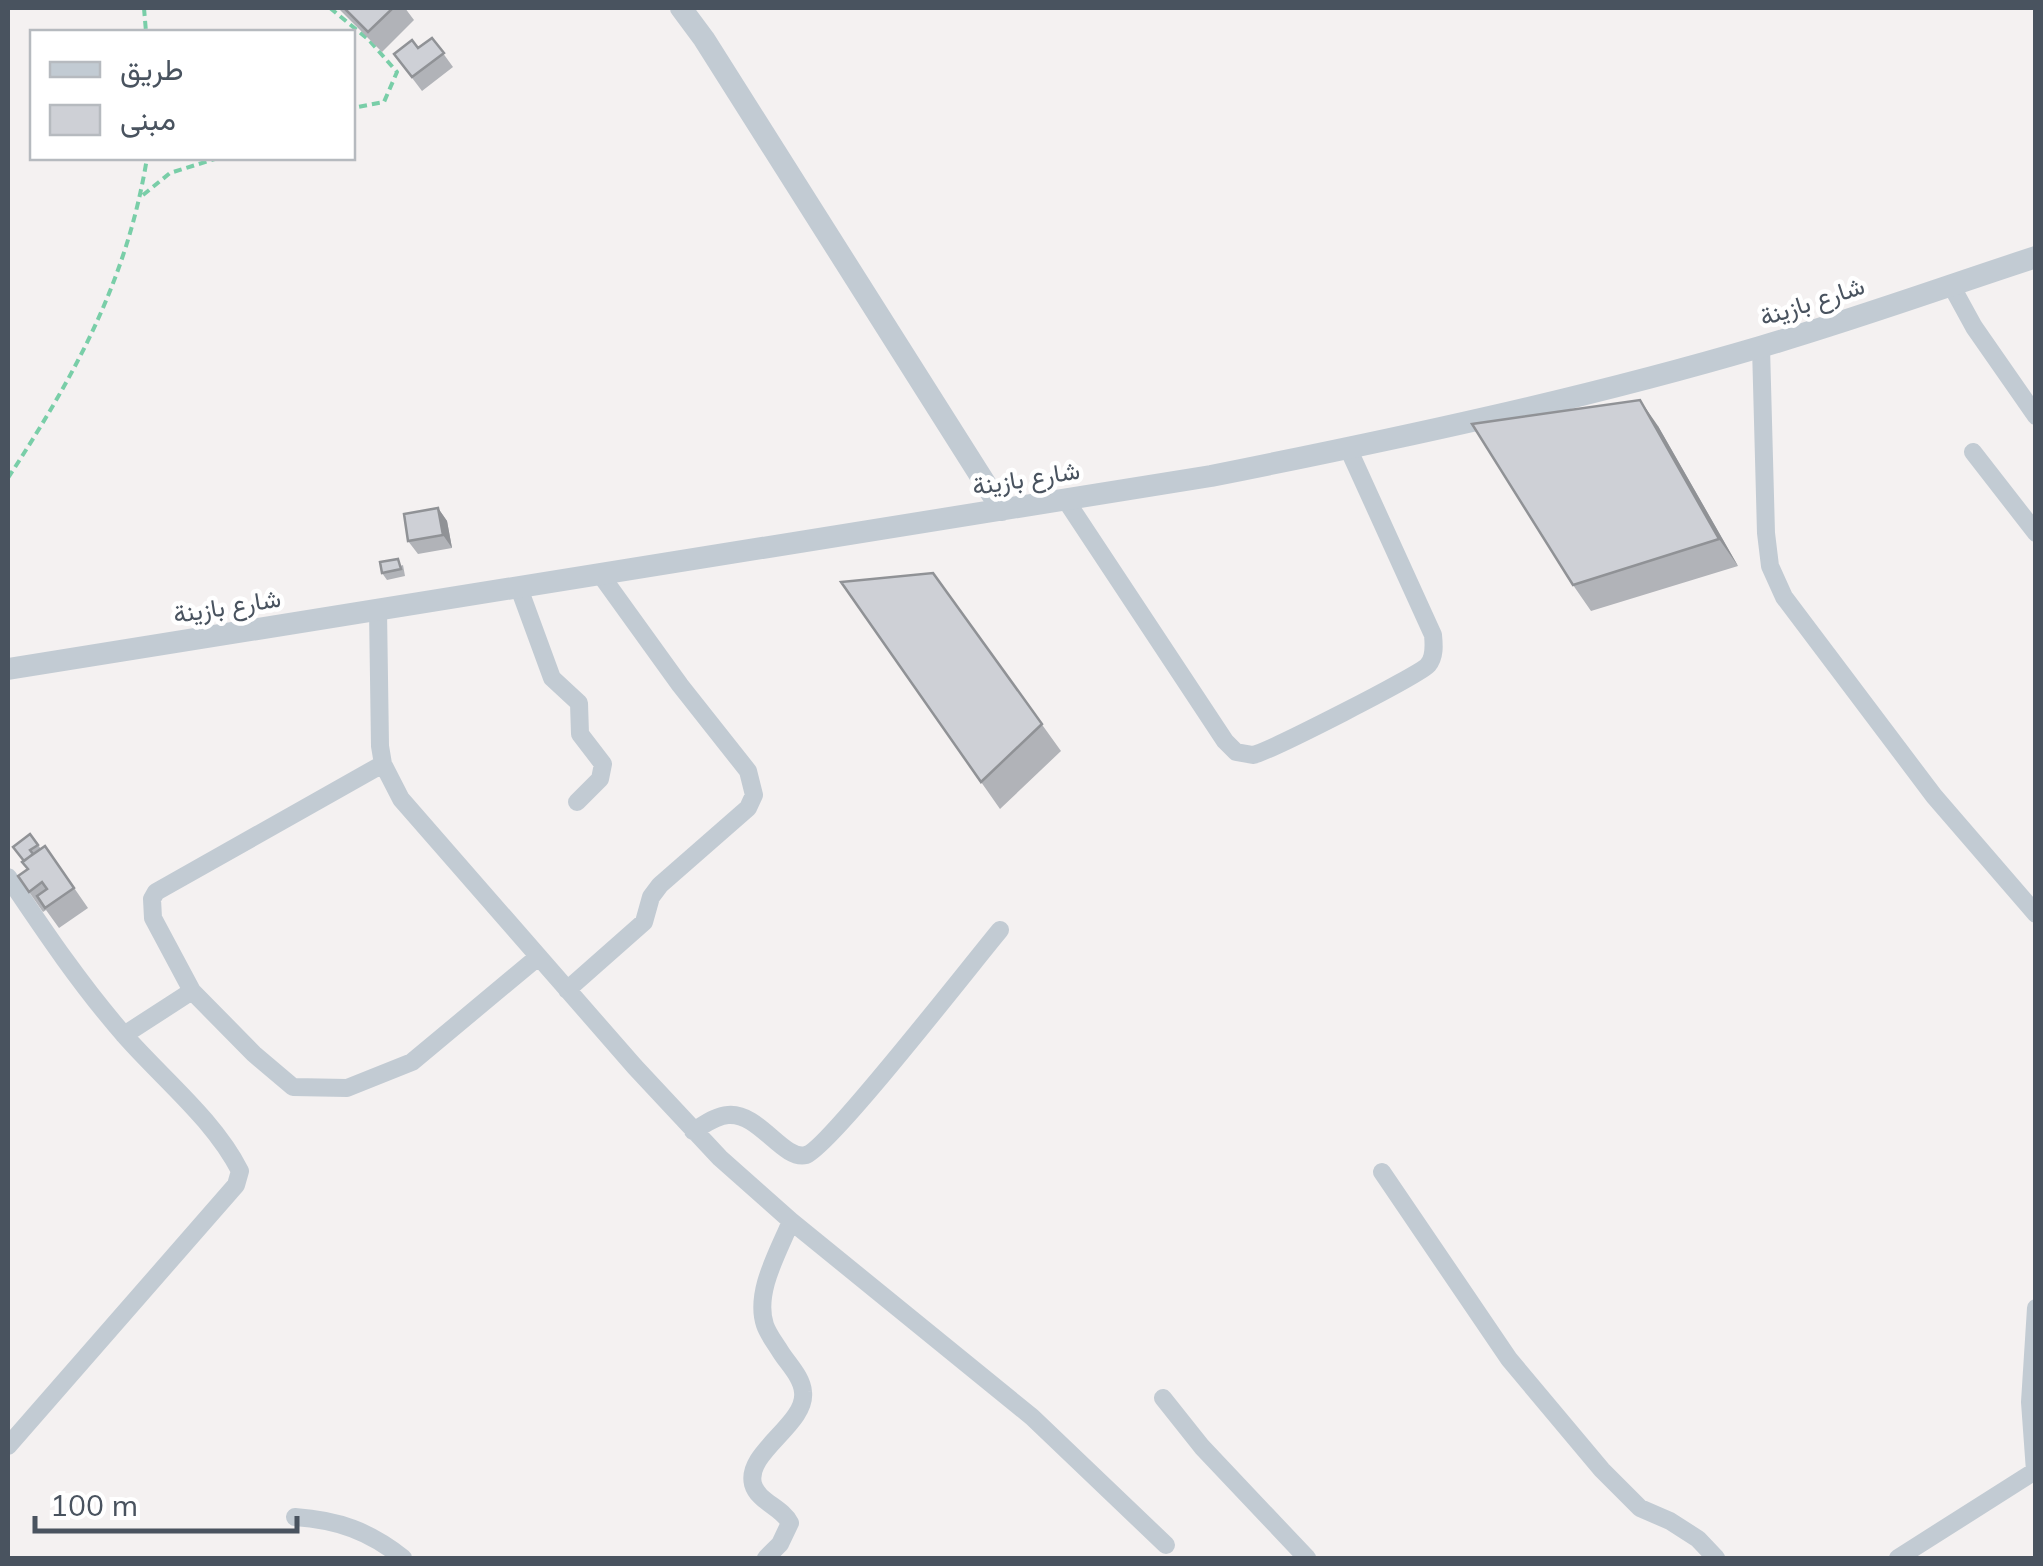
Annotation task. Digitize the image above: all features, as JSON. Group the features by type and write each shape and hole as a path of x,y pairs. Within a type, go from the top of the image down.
{"street":[{"path":"682,8 1002,510"},
{"name":"شارع بازينة","path":"8,669 1211,476 1526,409 1761,347 2036,258"},
{"path":"1951,285 1974,327 2036,416"},
{"path":"1761,347 1766,534 1770,566 1784,597 1934,796 2036,914"},
{"path":"1065,499 1225,741 1236,752 1252,755 1422,670 1432,658 1433,635 1348,448"},
{"path":"1973,452 2036,533"},
{"path":"567,990 644,922 653,892 748,808 754,795 748,771 600,574"},
{"path":"519,588 552,678 579,703 580,734 603,764 600,779 577,802"},
{"path":"378,610 383,764 401,799 693,1130 791,1221 1032,1417 1166,1545"},
{"path":"383,764 156,892 152,899 153,918 192,991 293,1088 348,1088 412,1062 538,957"},
{"path":"8,877 62,956 124,1035 216,1134 240,1171 236,1185 8,1446"},
{"path":"693,1130 722,1116 742,1116 790,1152 798,1156 810,1154 858,1103 1000,930"},
{"path":"124,1035 192,991"},
{"path":"1382,1172 1509,1360 1602,1470 1640,1508 1670,1520 1698,1539 1716,1558"},
{"path":"766,1558 780,1544 790,1523 757,1492 754,1468 798,1410 804,1396 801,1382 765,1326 762,1307 765,1288 791,1221"},
{"path":"1898,1558 2035,1471 2030,1402 2036,1308"},
{"path":"1163,1398 1202,1448 1306,1558"},
{"path":"294,1517 352,1527 404,1558"}],"path":[{"path":"330,8 398,72 384,102 355,107"},
{"path":"8,478 60,399 120,270 147,160"},
{"path":"140,198 170,173 212,160"}],"building":[{"path":"344,8 393,8 368,32"},
{"path":"432,38 444,53 412,77 394,54 412,40 418,48"},
{"path":"1640,400 1719,539 1573,585 1472,424"},
{"path":"438,508 443,535 408,541 404,514"},
{"path":"398,559 401,569 382,573 380,562"},
{"path":"933,573 1042,724 981,782 841,582"},
{"path":"30,834 38,845 24,861 13,847"},
{"path":"45,846 74,888 45,908 37,896 47,889 42,882 29,892 18,876 28,869 22,862"}]}
